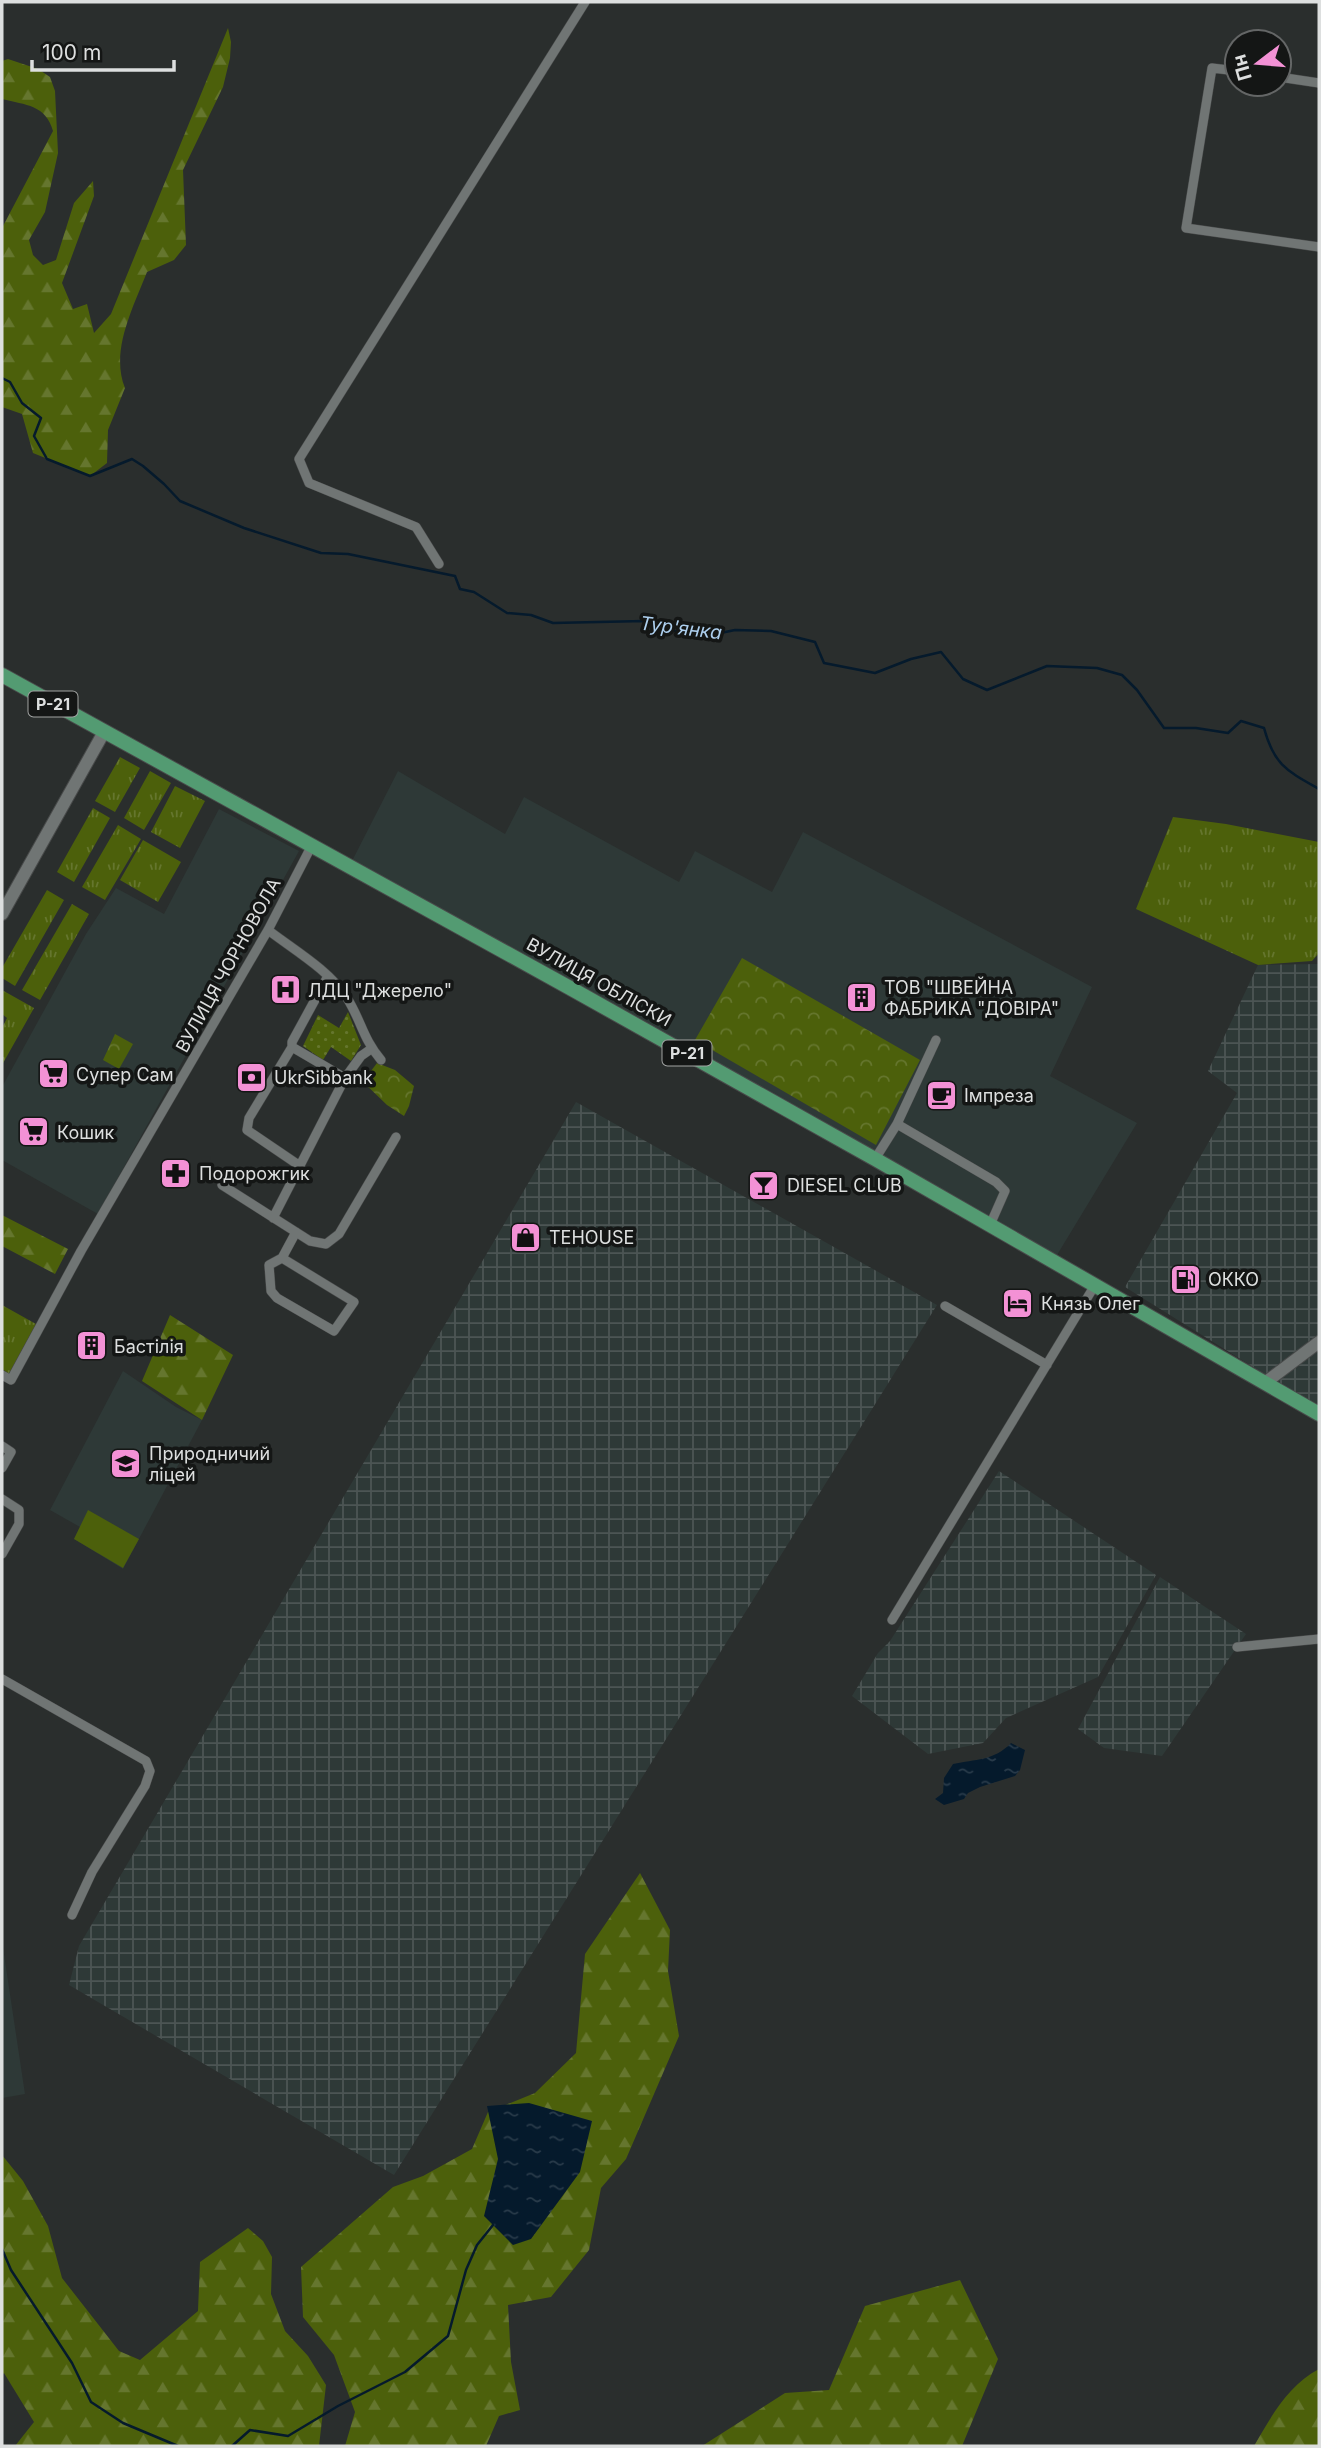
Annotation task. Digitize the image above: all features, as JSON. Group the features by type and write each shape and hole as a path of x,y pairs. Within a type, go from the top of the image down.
{"main road":[{"name":"ВУЛИЦЯ ОБЛІСКИ","path":"2,675 875,1159 1319,1414"},
{"path":"2,914 104,732"},
{"path":"1266,1382 1319,1342"}],"street":[{"path":"439,564 416,527 309,483 299,459 586,2"},
{"path":"1223,70 1212,68 1186,228 1319,247"},
{"path":"1293,79 1319,83"},
{"name":"ВУЛИЦЯ ЧОРНОВОЛА","path":"2,1375 11,1380 81,1251 268,930 311,847"},
{"path":"268,930 328,976 346,996 371,1049 381,1060"},
{"path":"300,1167 247,1130 249,1118 292,1047 328,976"},
{"path":"875,1159 897,1124 936,1040"},
{"path":"292,1047 345,1078"},
{"path":"272,1218 345,1078 361,1056 371,1049"},
{"path":"897,1124 996,1182 1004,1191 990,1225"},
{"path":"222,1185 296,1233 320,1245 336,1238 396,1137"},
{"path":"282,1258 354,1302 334,1331 271,1291 269,1265 282,1258 296,1233"},
{"path":"892,1620 1095,1285"},
{"path":"945,1306 1047,1365"},
{"path":"2,1446 11,1452 2,1468"},
{"path":"2,1499 19,1510 19,1524 2,1555"},
{"path":"1237,1647 1319,1639"},
{"path":"2,1679 146,1761 150,1771 145,1786 92,1872 72,1914"}],"shaded area":[{"path":"398,771 505,834 524,797 679,882 695,851 772,892 803,832 1092,987 1050,1076 1137,1123 1057,1255 352,861"},
{"path":"219,809 299,851 98,1214 2,1160 2,1087 86,934 116,888 164,914"},
{"path":"1319,964 1319,1408 1125,1287 1237,1093 1208,1071 1258,965"},
{"path":"576,1102 937,1305 394,2175 69,1985 79,1946"},
{"name":"Природничий ліцей","path":"123,1371 176,1407 202,1420 123,1569 74,1539 80,1527 50,1510"},
{"path":"999,1471 1156,1575 1098,1677 1006,1718 983,1743 928,1754 852,1696"},
{"path":"1160,1577 1246,1634 1162,1756 1104,1748 1078,1729"},
{"path":"2,1941 25,2094 2,2098"}],"green space":[{"path":"228,28 230,58 223,87 183,170 186,245 174,260 147,272 125,330 120,359 125,388 108,430 107,463 90,476 33,453 22,414 2,407 2,228 53,131 50,122 40,111 2,99 2,61 8,59 38,69 50,77 55,91 58,153 45,212 29,240 33,255 43,265 56,260 74,203 93,181 94,196 62,283 73,309 87,304 94,333 111,314"},
{"path":"120,757 140,768 115,812 95,801"},
{"path":"150,771 171,783 144,830 124,818"},
{"path":"175,786 205,801 180,848 151,832"},
{"path":"93,808 110,818 74,882 57,872"},
{"path":"1173,817 1319,842 1319,953 1312,961 1258,965 1136,909"},
{"path":"118,825 141,839 105,900 82,887"},
{"path":"143,840 181,862 158,902 120,880"},
{"path":"47,890 64,900 15,986 2,978 2,968"},
{"path":"72,904 89,914 40,1000 22,990"},
{"path":"742,958 920,1060 876,1145 695,1040"},
{"path":"2,990 34,1008 2,1065 2,1028 7,1018 2,1014"},
{"path":"348,1012 361,1045 351,1061 331,1047 323,1060 303,1046 318,1015 339,1028"},
{"path":"115,1034 133,1044 119,1069 103,1060"},
{"path":"377,1063 395,1070 414,1086 404,1116 387,1105 359,1078 364,1068 371,1071"},
{"path":"2,1215 68,1249 55,1274 2,1246"},
{"path":"2,1305 36,1324 9,1374 2,1369"},
{"path":"170,1315 233,1355 202,1420 142,1381"},
{"path":"88,1510 139,1539 123,1568 74,1539"},
{"path":"640,1873 670,1930 668,1971 679,2036 626,2159 601,2188 589,2250 551,2297 508,2305 511,2362 520,2410 499,2416 486,2446 345,2446 355,2412 334,2355 303,2317 301,2267 393,2187 423,2176 472,2149 488,2112 535,2093 576,2053 585,1954"},
{"path":"2,2155 23,2181 48,2226 62,2278 119,2351 140,2360 198,2311 200,2262 248,2228 263,2241 272,2257 271,2294 285,2331 308,2356 326,2385 319,2446 15,2446 34,2422 4,2373 2,2375"},
{"path":"960,2280 998,2359 962,2446 702,2446 785,2393 829,2390 865,2306"},
{"path":"1319,2369 1319,2446 1254,2446 1289,2393"}],"water":[{"path":"1011,1743 1025,1750 1020,1770 1015,1776 980,1787 968,1793 964,1799 944,1805 935,1799 943,1793 944,1778 953,1764 991,1756"},
{"path":"529,2103 592,2121 580,2172 531,2239 513,2245 484,2216 498,2159 487,2106"}],"waterway":[{"name":"Тур'янка","path":"2,378 10,382 22,403 41,418 34,436 47,459 90,476 132,459 164,484 180,501 244,528 321,553 348,554 455,576 460,589 474,592 507,613 531,615 553,623 644,621 668,630 711,635 735,630 771,631 815,642 824,663 875,673 911,659 941,652 963,679 987,690 1047,666 1097,668 1122,675 1137,690 1164,728 1196,728 1228,733 1241,721 1264,728 1272,751 1283,766 1319,789"},
{"path":"232,2446 250,2430 288,2436 338,2406 405,2372 448,2336 466,2270 477,2245 493,2225"},
{"path":"2,2249 11,2270 72,2363 91,2402 123,2423 178,2446"}],"place":[{"name":"ЛДЦ \"Джерело\"","path":"285,990"},
{"name":"ТОВ \"ШВЕЙНА ФАБРИКА \"ДОВІРА\"","path":"861,997"},
{"name":"Супер Сам","path":"53,1074"},
{"name":"UkrSibbank","path":"251,1077"},
{"name":"Імпреза","path":"941,1095"},
{"name":"Кошик","path":"34,1132"},
{"name":"Подорожгик","path":"176,1173"},
{"name":"DIESEL CLUB","path":"764,1185"},
{"name":"TEHOUSE","path":"526,1237"},
{"name":"ОККО","path":"1185,1279"},
{"name":"Князь Олег","path":"1018,1303"},
{"name":"Бастілія","path":"91,1346"},
{"name":"Природничий ліцей","path":"126,1463"}]}
